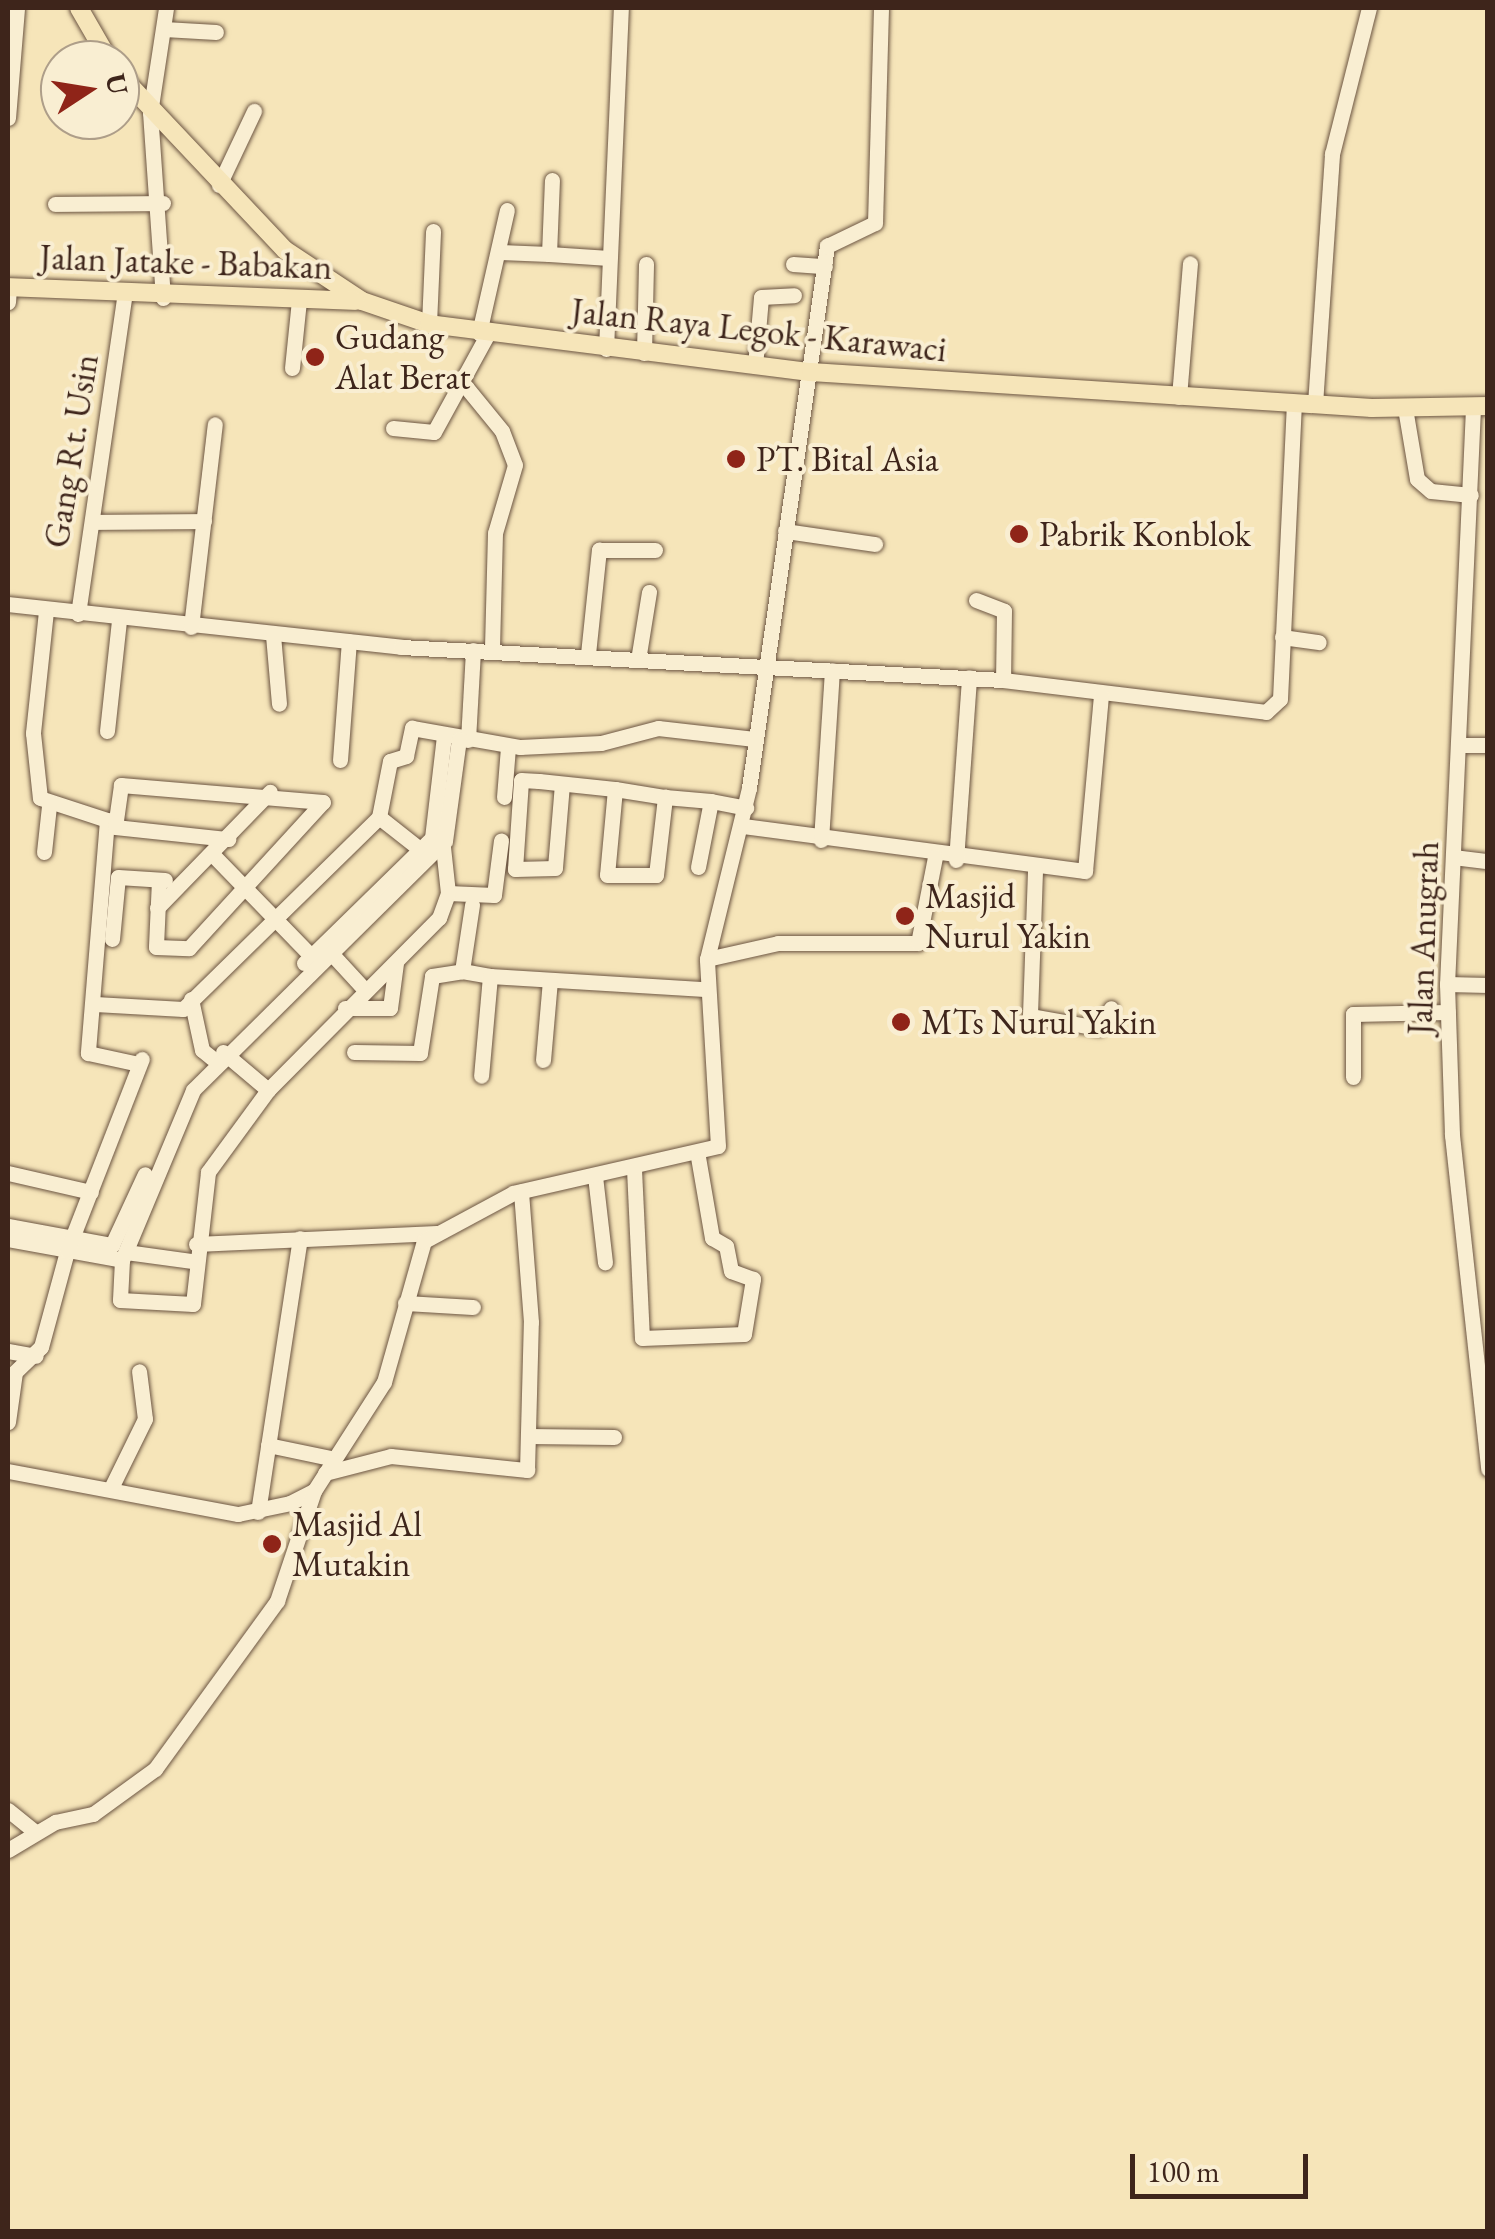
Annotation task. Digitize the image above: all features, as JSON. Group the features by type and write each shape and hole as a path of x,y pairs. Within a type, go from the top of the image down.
{"main road":[{"path":"79,8 98,40"},
{"name":"Jalan Raya Legok - Karawaci","path":"140,100 218,186 298,261 362,302 429,324 483,334 811,372 1179,397 1405,408 1480,407"},
{"name":"Jalan Jatake - Babakan","path":"8,292 362,302"}],"street":[{"path":"8,118 17,8"},
{"path":"163,298 163,203 150,113 166,8"},
{"path":"606,349 621,8"},
{"path":"8,1850 34,1831 93,1814 155,1768 277,1601 314,1491 384,1382 414,1252 438,1232 521,1191 698,1158 724,1136 705,989 707,959 746,808 830,239 875,223 880,8"},
{"path":"1315,404 1332,154 1368,8"},
{"path":"164,28 216,32"},
{"path":"218,186 254,111"},
{"path":"549,254 552,180"},
{"path":"55,204 163,203"},
{"path":"394,428 434,432 462,382 483,334 507,210"},
{"path":"429,324 432,231"},
{"path":"500,252 609,258"},
{"path":"1179,397 1190,263"},
{"path":"644,353 646,264"},
{"path":"792,264 825,266"},
{"path":"755,366 761,297 794,295"},
{"name":"Gang Rt. Usin","path":"78,614 124,298"},
{"path":"292,368 298,300"},
{"path":"462,382 502,430 515,465 495,533 492,650"},
{"path":"8,604 120,621 349,641 970,677 1266,712 1280,700 1294,403"},
{"name":"Jalan Anugrah","path":"1480,407 1464,745 1452,857 1446,984 1488,1469"},
{"path":"1405,408 1417,479 1432,491 1477,491"},
{"path":"191,627 215,424"},
{"path":"92,522 204,521"},
{"path":"784,531 875,544"},
{"path":"588,654 599,550 655,550"},
{"path":"638,660 649,592"},
{"path":"976,600 1004,610 1004,680"},
{"path":"44,852 49,806 37,786 33,733 46,611"},
{"path":"107,730 120,621"},
{"path":"274,635 279,704"},
{"path":"1282,636 1319,642"},
{"path":"340,760 349,641"},
{"path":"220,1055 181,1112 124,1256 120,1300 189,1307 208,1172 268,1090 345,1008 439,918 448,893 440,836 473,650"},
{"path":"821,840 832,670"},
{"path":"956,860 970,677"},
{"path":"742,826 1034,870 1089,868 1101,695"},
{"path":"95,1004 178,1010 192,998 379,817 390,762 406,756 411,730 508,746 602,743 658,728 754,739"},
{"path":"1464,745 1488,745"},
{"path":"448,893 488,899 497,890 508,746"},
{"path":"562,784 555,868 515,869 515,786 562,784 615,789 746,808"},
{"path":"159,880 156,947 178,951 245,887 323,802 270,792 121,786 115,826 228,839"},
{"path":"615,789 607,875 656,876 666,798"},
{"path":"157,908 189,880 270,792"},
{"path":"698,866 711,800"},
{"path":"8,1422 16,1372 36,1356 69,1245 140,1062 88,1053 107,820 49,806"},
{"path":"379,817 426,854"},
{"path":"8,1226 69,1245 115,1244 175,1104 440,836"},
{"path":"213,855 274,916 364,990"},
{"path":"707,959 778,944 918,943 935,857"},
{"path":"1452,857 1488,862"},
{"path":"1034,870 1030,1016 1099,1028 1111,1008"},
{"path":"112,939 118,877 189,880"},
{"path":"462,971 472,905"},
{"path":"345,1008 390,1008 396,962"},
{"path":"354,1052 420,1053 432,976 462,971 705,989"},
{"path":"481,1076 490,976"},
{"path":"543,1060 550,980"},
{"path":"1446,984 1488,985"},
{"path":"192,998 202,1050 220,1055 268,1090"},
{"path":"1353,1077 1353,1014 1448,1012"},
{"path":"634,1169 642,1338 744,1334 753,1279 734,1274 726,1246 712,1238 698,1158"},
{"path":"8,1173 90,1192"},
{"path":"595,1176 604,1262"},
{"path":"268,1445 328,1466 390,1456 524,1471 528,1436 521,1191"},
{"path":"8,1239 124,1256 194,1252 300,1238 438,1232"},
{"path":"258,1512 300,1238"},
{"path":"405,1303 473,1307"},
{"path":"8,1351 36,1356"},
{"path":"112,1488 145,1419 139,1371"},
{"path":"528,1436 614,1437"},
{"path":"8,1471 112,1488 174,1505 258,1512 314,1491"},
{"path":"8,1810 34,1831"}],"place":[{"name":"Gudang Alat Berat","path":"315,357"},
{"name":"PT. Bital Asia","path":"736,459"},
{"name":"Pabrik Konblok","path":"1019,534"},
{"name":"Masjid Nurul Yakin","path":"905,916"},
{"name":"MTs Nurul Yakin","path":"901,1022"},
{"name":"Masjid Al Mutakin","path":"272,1544"}]}
